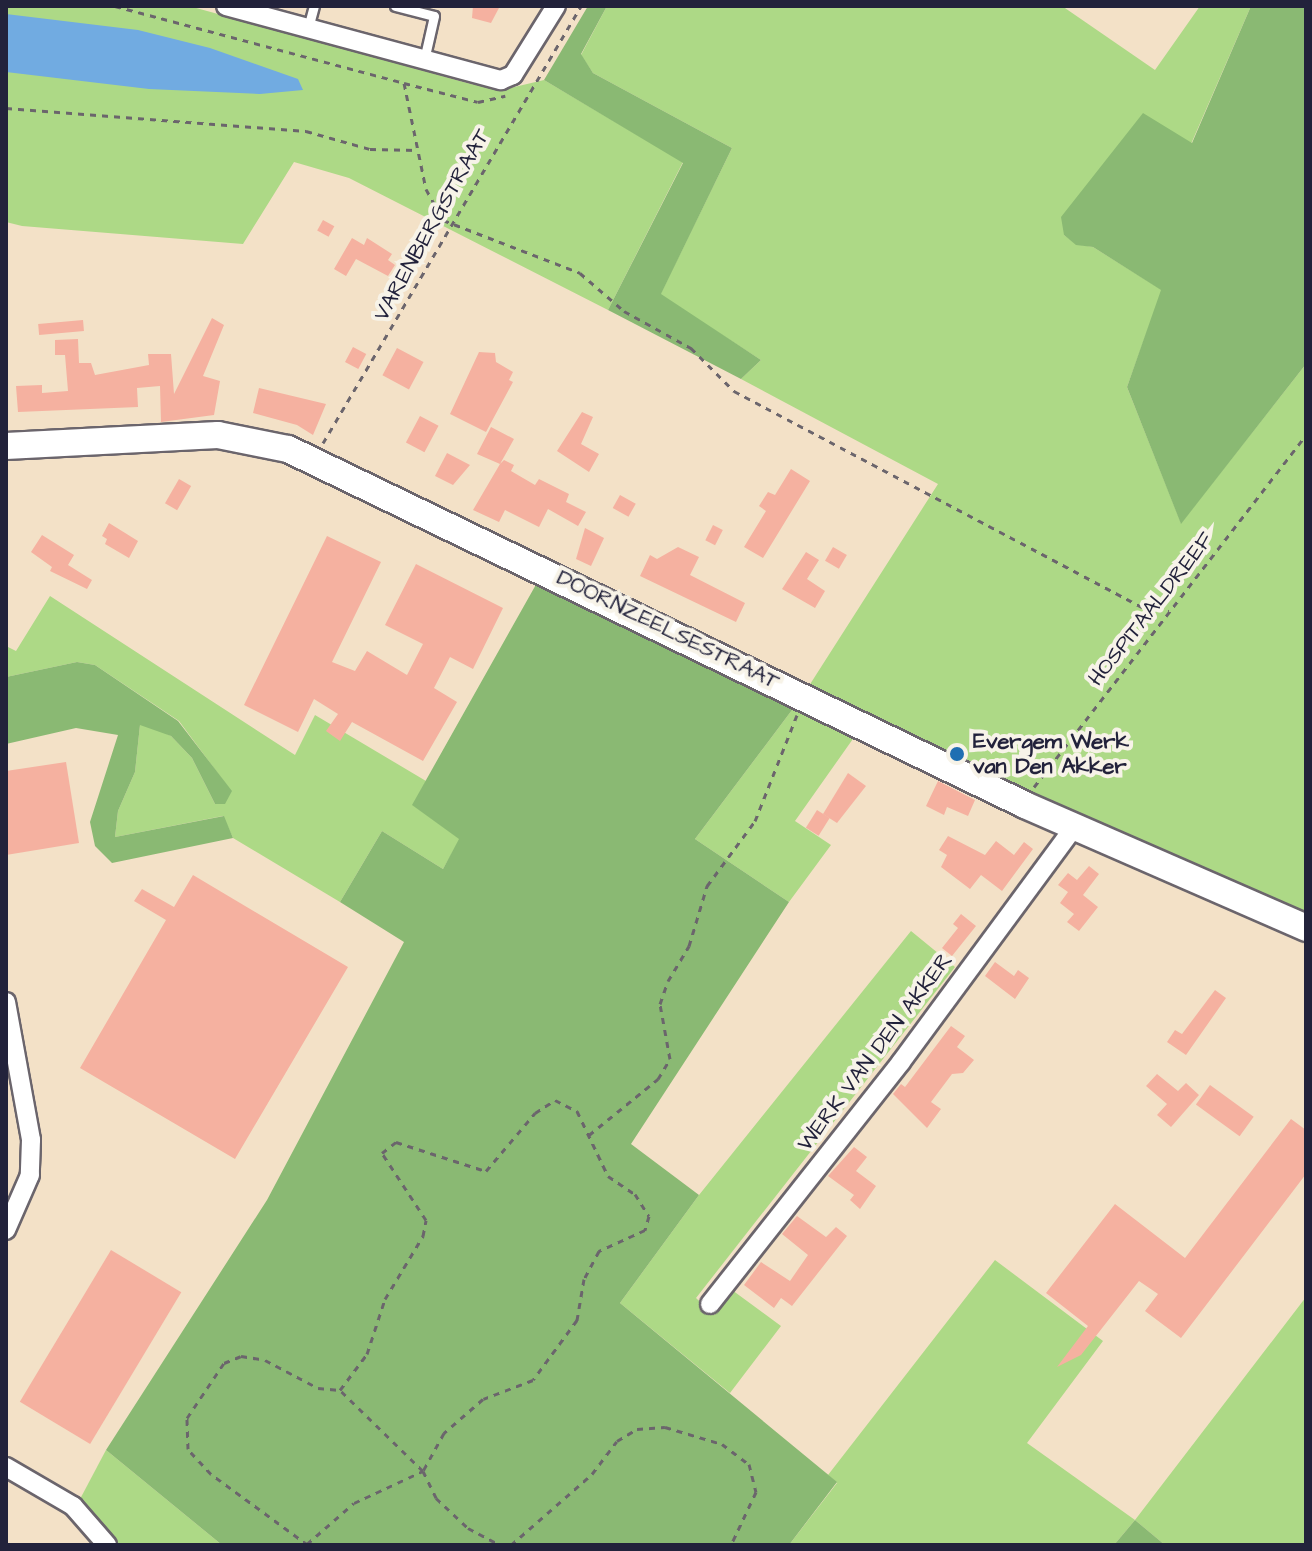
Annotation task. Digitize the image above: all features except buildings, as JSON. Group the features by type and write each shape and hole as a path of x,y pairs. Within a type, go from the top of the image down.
{"main road":[{"name":"DOORNZEELSESTRAAT","path":"6,446 218,435 265,442 314,461 1025,805 1306,928"}],"street":[{"path":"226,6 501,80 513,75 556,6"},
{"name":"WERK VAN DEN AKKER","path":"710,1304 949,1000 1074,827"},
{"path":"6,1002 31,1140 30,1175 6,1230"},
{"path":"6,1467 73,1506 107,1545"}],"lane":[{"path":"308,28 314,6"},
{"path":"395,6 434,16 424,60"}],"path":[{"path":"115,6 478,102 501,99 518,85 513,75"},
{"name":"VARENBERGSTRAAT","path":"314,461 455,225 500,138 581,6"},
{"path":"404,83 435,211 455,225 580,273 624,311 691,348 734,391 1144,608 1169,611"},
{"path":"6,108 306,131 370,149 418,150"},
{"name":"HOSPITAALDREEF","path":"1025,805 1035,785 1306,435"},
{"path":"588,1136 658,1079 670,1059 660,1004 668,981 689,946 707,886 755,821 789,726 809,699"},
{"path":"340,1390 367,1354 385,1299 423,1236 426,1220 382,1153 396,1142 447,1163 486,1171 535,1113 555,1100 577,1111 608,1176 635,1194 649,1216 645,1230 599,1251 584,1279 577,1320 533,1380 483,1399 444,1433 423,1471 354,1503 307,1545 211,1474 188,1449 187,1418 224,1363 241,1356 265,1360 318,1388 340,1390 423,1471 436,1498 468,1528 500,1545"},
{"path":"511,1545 592,1474 617,1441 637,1429 665,1427 722,1444 749,1464 756,1492 731,1545"}],"green space":[{"path":"6,6 189,6 471,84 502,90 544,80 683,162 608,310 349,178 294,162 243,244 22,226 6,222"},
{"path":"588,6 607,6 581,54 593,73 732,148 661,294 761,360 741,379 608,310 683,163 544,80"},
{"path":"607,6 1062,6 1155,70 1200,6 1251,6 1191,144 1064,235 1076,244 1093,247 1162,290 1127,387 1181,523 1306,364 1306,918 1027,791 1022,793 807,689 938,484 741,379 761,360 660,295 732,148 593,73 581,55"},
{"path":"1251,6 1306,6 1306,364 1181,524 1127,387 1161,290 1093,247 1076,245 1064,235 1061,217 1143,113 1192,143"},
{"path":"538,581 795,706 695,839 789,902 631,1144 699,1195 620,1303 837,1482 789,1545 222,1545 106,1450 267,1200 404,942 340,902 382,831 443,869 459,839 412,805"},
{"path":"50,596 295,755 315,715 426,781 413,805 460,839 443,869 382,831 340,902 233,838 223,816 115,837 118,811 135,772 140,725 146,723 171,736 192,758 215,804 231,791 179,721 95,665 77,662 6,677 6,646 16,651"},
{"path":"77,662 95,665 178,721 232,791 225,804 215,804 192,758 171,736 140,725 135,772 118,811 115,837 224,816 233,838 112,863 95,846 90,822 118,735 76,728 6,744 6,677"},
{"path":"795,706 855,736 795,821 831,845 789,902 695,839"},
{"path":"911,931 955,967 696,1298 714,1315 732,1290 781,1326 730,1393 620,1303 699,1195"},
{"path":"995,1260 1103,1341 1027,1443 1135,1520 1114,1545 789,1545 837,1483 828,1475"},
{"path":"1306,1297 1306,1545 1165,1545 1135,1520"},
{"path":"106,1450 222,1545 118,1545 79,1501"},
{"path":"1135,1520 1165,1545 1114,1545"}],"water":[{"path":"6,14 138,30 210,48 298,79 303,90 260,94 149,89 6,72"}],"place":[{"name":"Evergem Werk van Den Akker","path":"957,754"}]}
